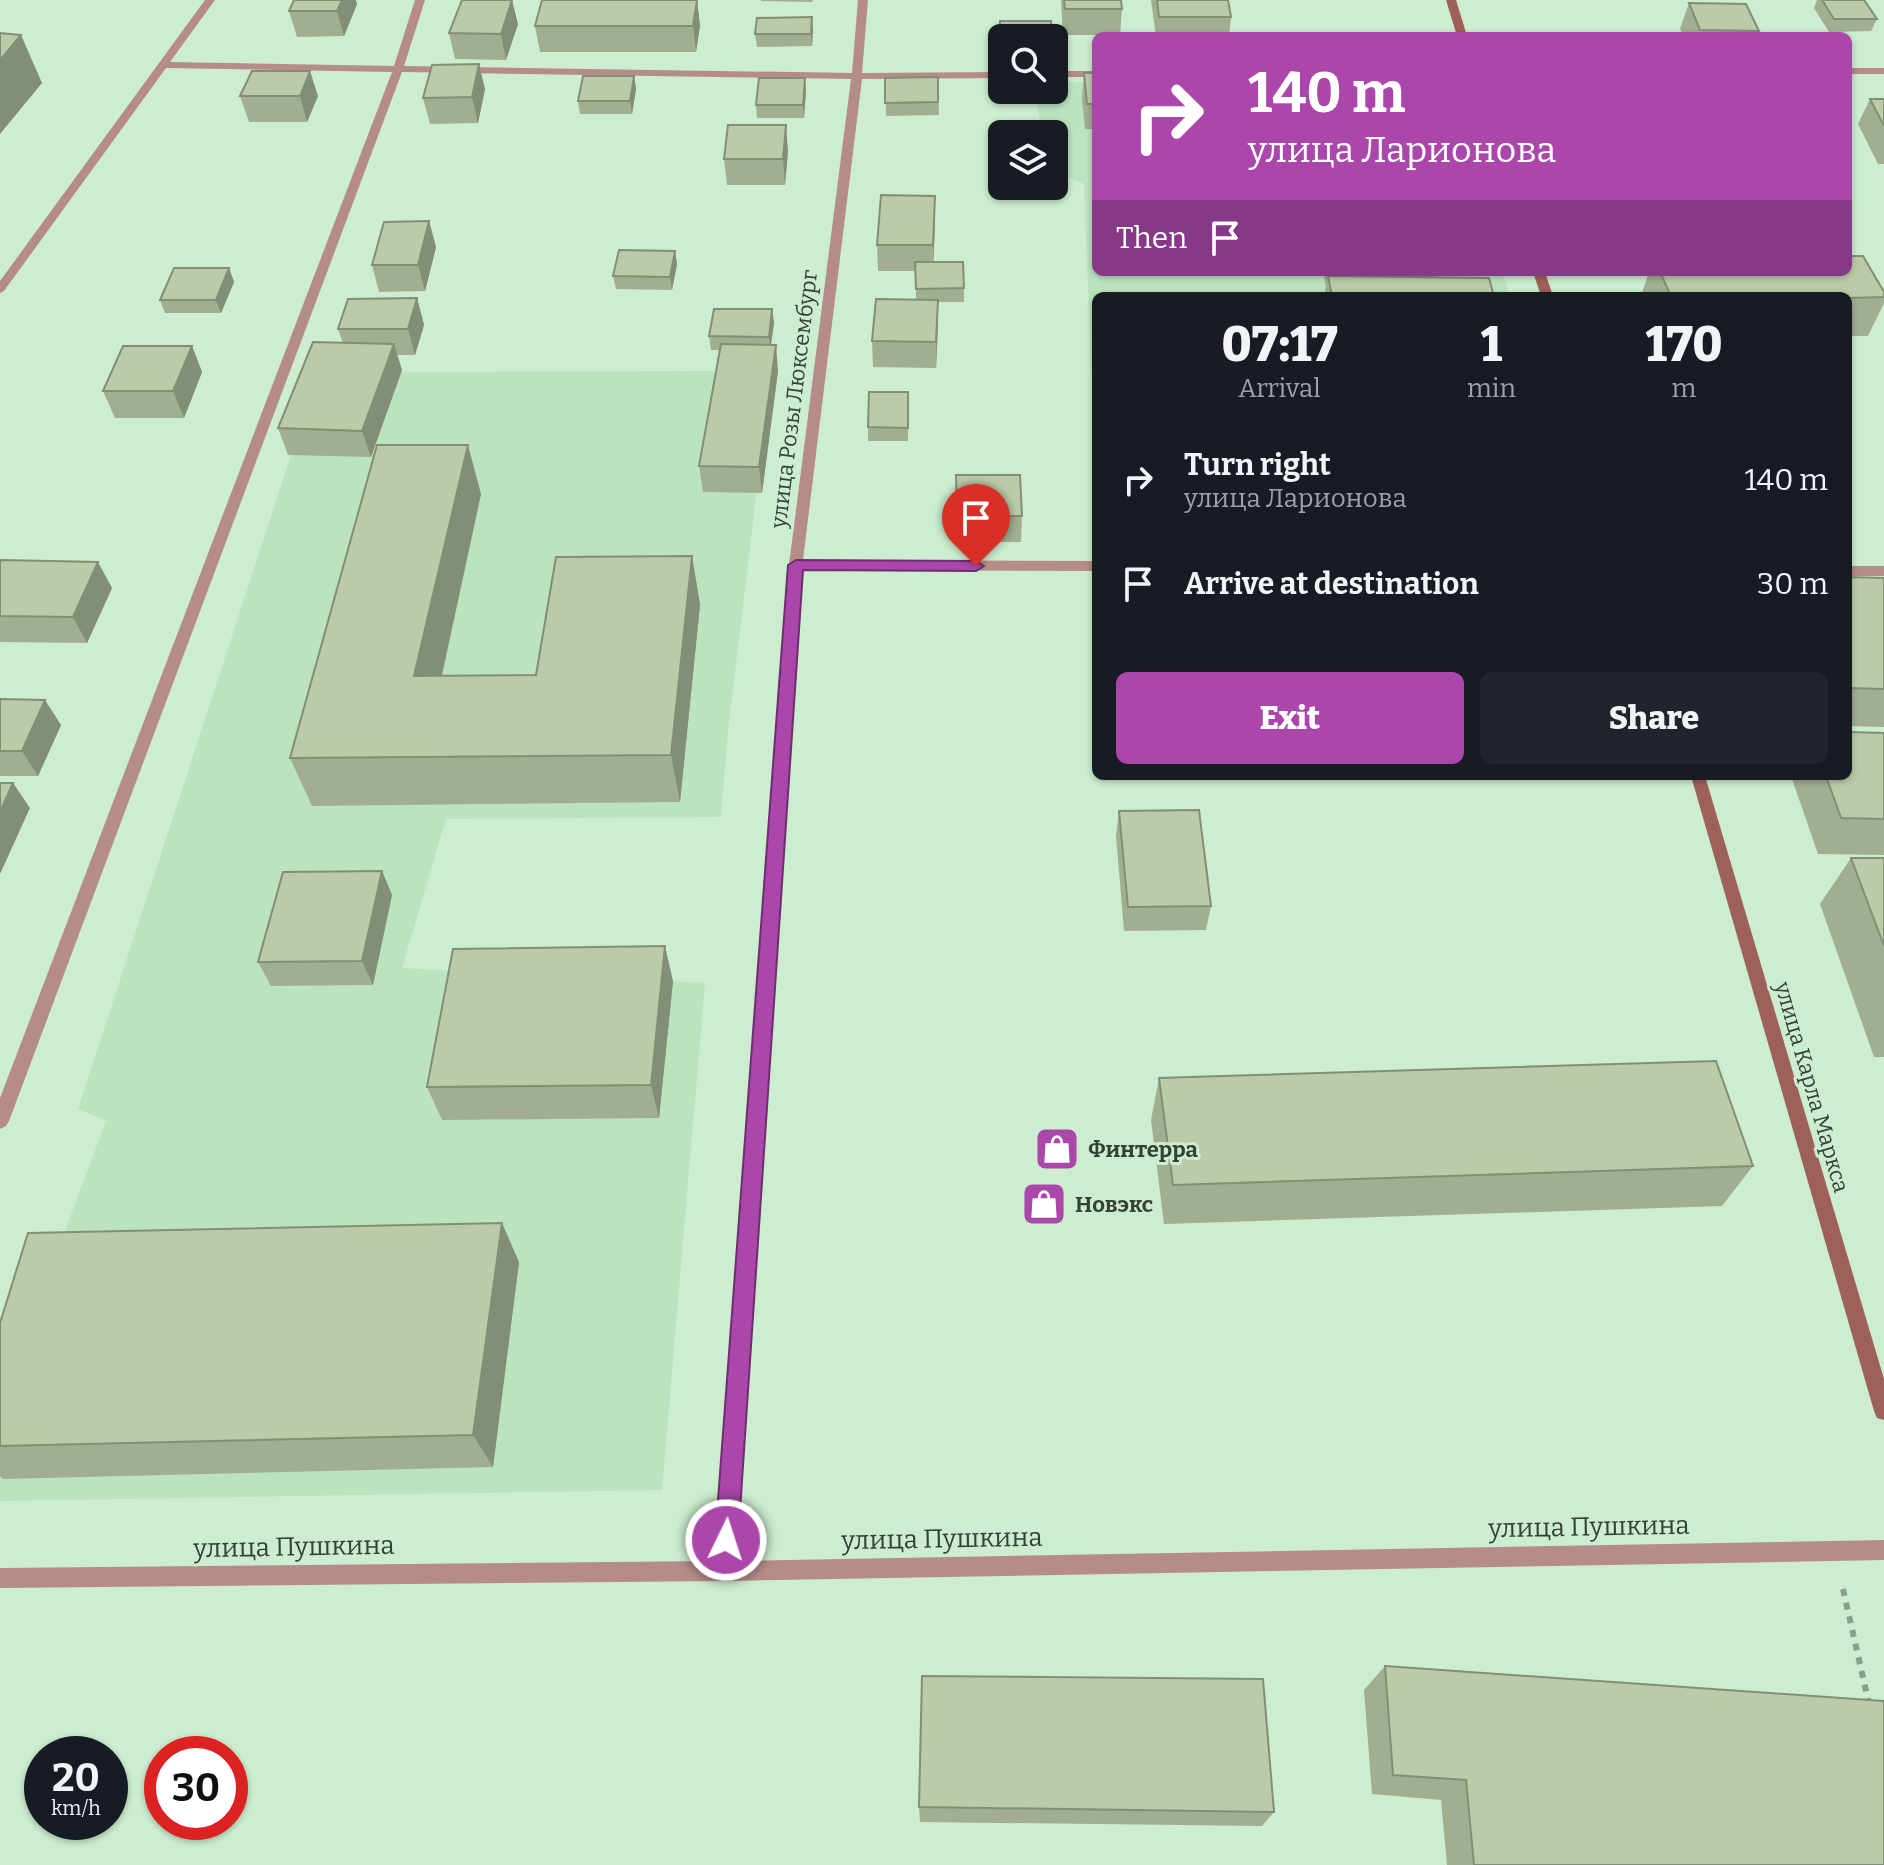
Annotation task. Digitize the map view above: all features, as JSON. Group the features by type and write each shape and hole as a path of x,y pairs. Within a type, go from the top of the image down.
{"main road":[{"path":"1451,0 1461,32"},
{"name":"улица Карла Маркса","path":"1699,780 1884,1411"}],"street":[{"path":"0,289 210,0"},
{"path":"0,1121 397,71 420,0"},
{"name":"улица Розы Люксембург","path":"724,1571 796,565 857,76 863,0"},
{"path":"161,65 397,71 988,75"},
{"path":"1852,71 1884,71"},
{"path":"1068,74 1092,74"},
{"path":"796,565 1092,566"},
{"path":"1852,571 1884,571"},
{"name":"улица Пушкина","path":"0,1578 724,1571 1884,1550"}],"path":[{"path":"1834,1551 1873,1721"}],"shaded area":[{"path":"1068,82 1092,82 1092,276 1504,276 1509,292 1092,292 1091,370 1084,184 1068,178 1068,120 1040,120 1037,104 1068,104"},
{"path":"771,371 728,732 721,817 446,819 402,968 705,983 662,1490 0,1501 0,1405 106,1121 78,1109 318,372"}],"building":[{"path":"294,0 342,0 337,11 289,11"},
{"path":"462,0 512,0 501,34 449,33"},
{"path":"542,0 697,0 693,26 535,26"},
{"path":"1064,0 1121,0 1122,9 1065,9"},
{"path":"1157,0 1228,0 1231,17 1159,17"},
{"path":"1822,0 1864,0 1877,19 1834,19"},
{"path":"1689,3 1746,4 1759,31 1700,30"},
{"path":"812,17 811,34 755,34 757,18"},
{"path":"1000,21 1051,21 1051,24 1000,24"},
{"path":"0,33 21,35 0,60"},
{"path":"479,64 472,97 423,98 432,65"},
{"path":"252,71 310,71 300,96 240,96"},
{"path":"1084,73 1092,73 1092,104 1087,104"},
{"path":"583,76 634,76 630,101 578,101"},
{"path":"938,77 938,102 885,103 885,78"},
{"path":"759,78 805,78 803,105 756,105"},
{"path":"1870,99 1884,99 1884,126"},
{"path":"728,125 786,125 783,159 724,159"},
{"path":"881,195 935,196 933,245 877,245"},
{"path":"429,221 418,265 372,265 384,222"},
{"path":"619,250 675,251 670,277 613,276"},
{"path":"1852,256 1863,256 1884,297 1852,298 1852,292 1669,292 1662,276 1852,276"},
{"path":"915,262 963,262 964,288 916,289"},
{"path":"174,268 229,268 216,300 160,300"},
{"path":"1328,276 1489,278 1493,292 1331,292"},
{"path":"417,298 408,329 338,329 348,299"},
{"path":"876,299 938,300 936,342 872,341"},
{"path":"714,309 772,309 769,337 709,336"},
{"path":"313,342 394,344 362,431 278,428"},
{"path":"721,344 776,345 759,467 699,466"},
{"path":"123,346 192,346 173,391 103,391"},
{"path":"869,392 908,392 908,428 868,427"},
{"path":"377,445 468,445 414,676 536,675 556,557 692,556 671,755 290,758"},
{"path":"956,475 1020,475 1022,516 957,516"},
{"path":"1,560 98,562 73,617 0,616"},
{"path":"1852,577 1884,578 1884,689 1852,688"},
{"path":"0,699 45,700 22,751 0,751"},
{"path":"1852,732 1884,733 1884,819 1841,818 1827,780 1852,780"},
{"path":"0,783 13,783 0,812"},
{"path":"1199,810 1211,906 1128,907 1119,811"},
{"path":"1851,858 1884,858 1884,946"},
{"path":"382,871 362,961 258,962 283,872"},
{"path":"665,946 651,1085 427,1087 453,949"},
{"path":"1716,1061 1753,1166 1173,1185 1159,1078"},
{"path":"502,1223 473,1435 0,1446 0,1323 28,1233"},
{"path":"1385,1666 1884,1701 1884,1865 1474,1865 1466,1780 1393,1775"},
{"path":"922,1676 1263,1679 1274,1812 919,1807"}],"place":[{"name":"Финтерра","path":"1057,1149"},
{"name":"Новэкс","path":"1044,1204"}],"route":[{"path":"726,1540 796,565 976,566"}]}
